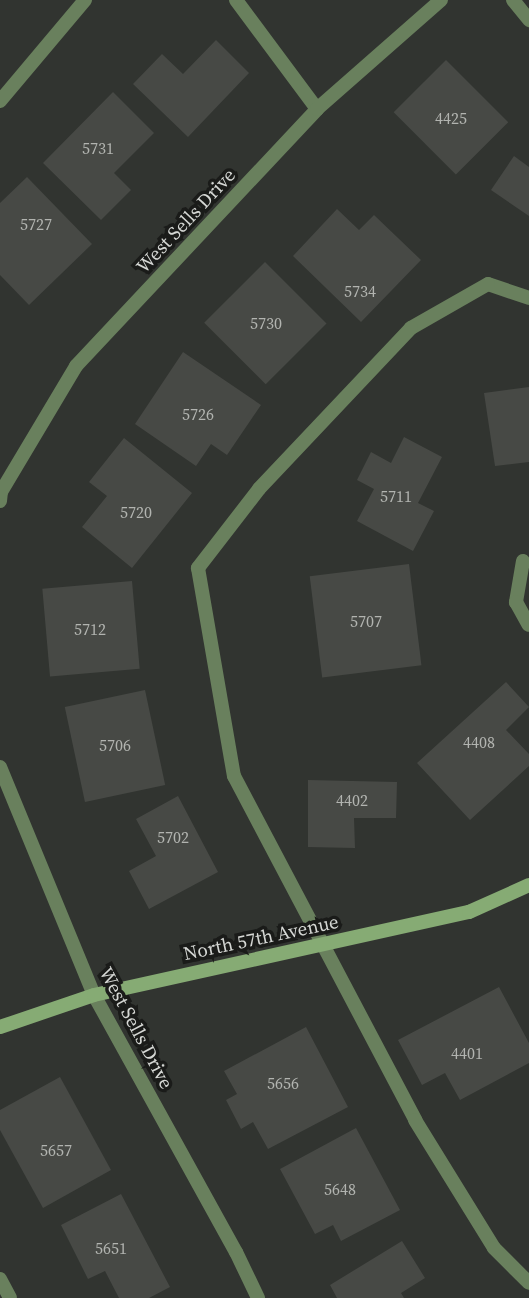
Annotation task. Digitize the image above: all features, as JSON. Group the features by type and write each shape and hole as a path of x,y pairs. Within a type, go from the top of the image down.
{"street":[{"path":"0,101 85,0"},
{"path":"236,0 317,109"},
{"name":"West Sells Drive","path":"0,501 1,492 76,366 317,109 441,0"},
{"path":"513,0 529,20"},
{"path":"529,298 488,284 411,328 260,489 198,568 234,776 415,1120 494,1248 529,1283"},
{"path":"523,561 516,602 529,625"},
{"name":"West Sells Drive","path":"0,767 94,995 236,1252 258,1298"},
{"name":"North 57th Avenue","path":"0,1027 94,995 469,912 529,885"},
{"path":"0,1279 10,1298"}],"building":[{"path":"216,40 249,73 188,137 133,84 162,54 183,74"},
{"path":"446,60 508,122 456,175 394,112"},
{"path":"113,92 154,133 114,173 131,190 101,220 43,163"},
{"path":"514,156 529,167 529,216 491,190"},
{"path":"27,177 92,244 29,305 0,275 0,203"},
{"path":"337,209 359,230 374,215 421,260 361,322 293,256"},
{"path":"265,262 327,324 266,384 204,323"},
{"path":"183,352 261,405 227,455 211,444 196,466 135,424"},
{"path":"529,387 529,462 495,466 484,393"},
{"path":"404,437 442,457 418,503 434,511 413,551 357,521 374,489 357,480 371,452 391,463"},
{"path":"124,438 192,493 132,568 82,527 107,496 89,482"},
{"path":"409,564 421,665 322,677 310,576"},
{"path":"132,581 140,669 50,677 42,589"},
{"path":"506,682 529,707 506,730 529,754 529,766 470,820 417,763"},
{"path":"145,690 165,785 85,802 65,707"},
{"path":"308,780 397,782 396,818 354,818 355,848 308,847"},
{"path":"178,796 218,872 149,909 129,871 156,856 136,819"},
{"path":"499,987 529,1043 529,1063 460,1100 445,1073 422,1085 398,1040"},
{"path":"306,1027 348,1107 268,1149 253,1122 241,1129 226,1100 237,1094 224,1071"},
{"path":"60,1077 111,1170 43,1208 0,1130 0,1110"},
{"path":"356,1128 400,1210 341,1241 333,1225 315,1234 280,1169"},
{"path":"121,1194 170,1287 149,1298 119,1298 105,1271 88,1279 61,1225"},
{"path":"402,1241 425,1278 401,1293 404,1298 337,1298 330,1285"}]}
